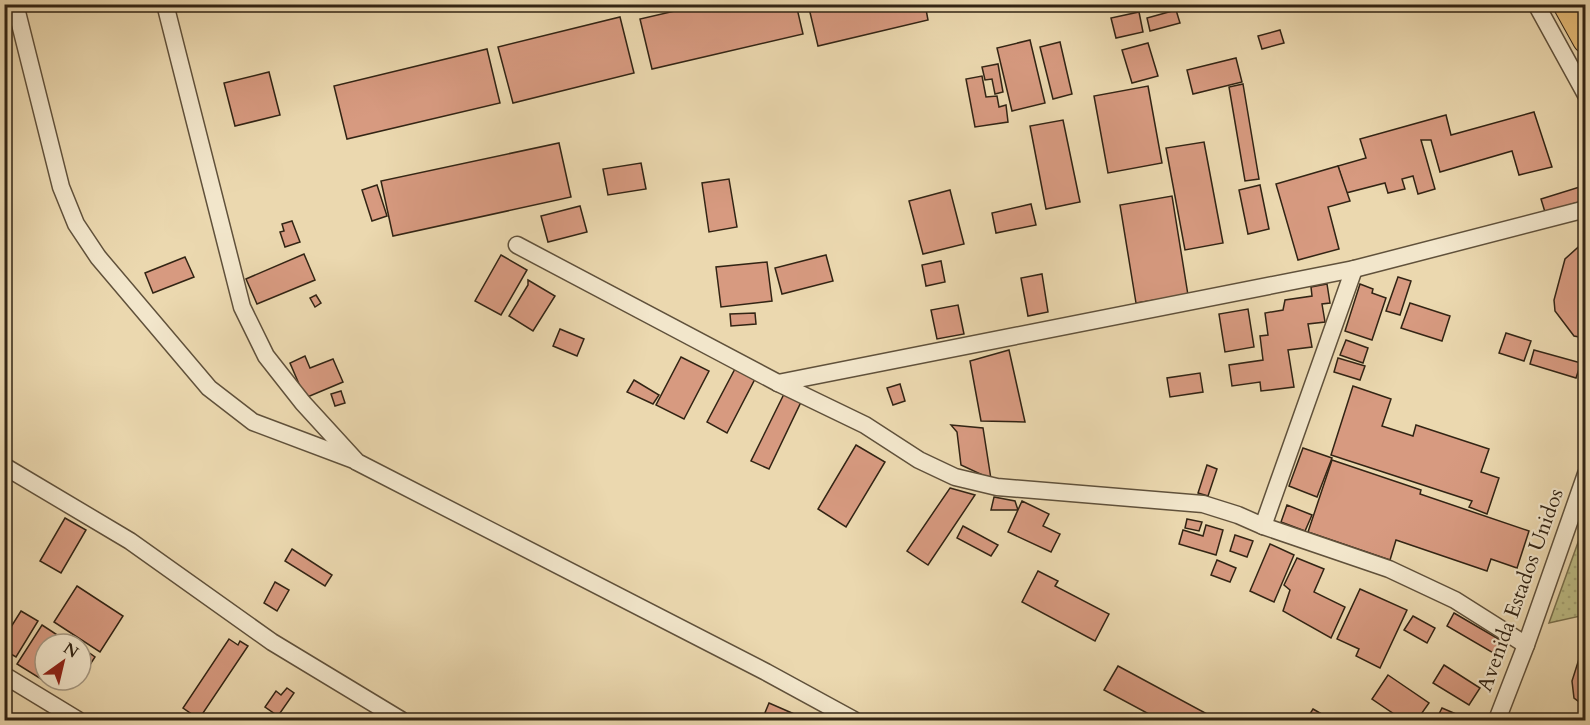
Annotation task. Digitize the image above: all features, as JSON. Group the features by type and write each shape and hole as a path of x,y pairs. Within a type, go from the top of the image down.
{"highway":[{"path":"1566,4 1586,40"}],"street":[{"path":"15,4 61,187 76,224 98,257 209,388 254,422 357,462 766,672 854,720"},
{"path":"165,4 242,307 266,356 303,403 357,462"},
{"path":"1536,4 1586,95"},
{"path":"778,383 1354,269 1586,209"},
{"path":"517,245 778,383 865,425 919,460 955,477 997,487 1203,504 1389,569 1455,600 1526,645"},
{"path":"1263,526 1354,269"},
{"path":"4,466 130,541 272,642 401,720"},
{"name":"Avenida Estados Unidos","path":"1497,720 1586,474"},
{"path":"4,675 69,718"}],"green space":[{"path":"1585,523 1585,615 1549,623"}],"building":[{"path":"705,4 796,4 803,34 652,69 640,19"},
{"path":"808,4 925,4 928,20 818,46"},
{"path":"1176,10 1180,23 1150,31 1147,18"},
{"path":"1139,12 1143,32 1116,38 1111,18"},
{"path":"620,17 634,73 513,103 498,47"},
{"path":"1280,30 1284,43 1262,49 1258,36"},
{"path":"1030,40 1045,103 1012,111 997,48"},
{"path":"1060,42 1072,94 1053,99 1040,47"},
{"path":"1148,43 1158,76 1132,83 1122,50"},
{"path":"487,49 500,103 347,139 334,86"},
{"path":"1236,58 1242,82 1193,94 1187,70"},
{"path":"998,64 1003,92 995,94 992,79 985,80 982,67"},
{"path":"269,72 280,115 235,126 224,83"},
{"path":"982,76 986,97 997,96 999,107 1006,105 1008,122 975,127 966,79"},
{"path":"1243,84 1259,179 1245,181 1229,87"},
{"path":"1148,86 1162,163 1108,173 1094,96"},
{"path":"1534,112 1552,167 1519,175 1512,151 1440,172 1431,140 1421,140 1435,189 1418,194 1413,176 1402,179 1405,189 1388,193 1385,183 1346,193 1338,166 1366,158 1360,139 1446,115 1451,135"},
{"path":"1063,120 1080,202 1046,209 1030,126"},
{"path":"1204,142 1223,243 1185,250 1166,148"},
{"path":"559,143 571,197 393,236 381,181"},
{"path":"641,163 646,189 608,195 603,169"},
{"path":"1338,166 1350,201 1328,207 1339,249 1298,260 1276,184"},
{"path":"729,179 737,227 709,232 702,183"},
{"path":"377,185 387,216 372,221 362,190"},
{"path":"1260,185 1269,229 1248,234 1239,190"},
{"path":"1586,185 1586,200 1545,212 1541,199"},
{"path":"950,190 964,244 923,254 909,201"},
{"path":"1172,196 1188,295 1136,303 1120,205"},
{"path":"1031,204 1036,225 996,233 992,213"},
{"path":"580,206 587,232 548,242 541,216"},
{"path":"292,221 300,242 285,247 280,232 284,231 282,224"},
{"path":"1586,240 1585,338 1574,336 1555,311 1554,300 1565,259"},
{"path":"304,254 315,280 257,304 246,279"},
{"path":"501,255 527,270 501,315 475,301"},
{"path":"826,255 833,281 782,294 775,268"},
{"path":"185,257 194,277 153,293 145,273"},
{"path":"941,261 945,282 926,286 922,265"},
{"path":"767,262 772,301 721,307 716,267"},
{"path":"1042,274 1048,312 1028,316 1021,278"},
{"path":"1398,277 1411,281 1400,315 1386,311"},
{"path":"528,280 555,296 533,331 509,316 528,285"},
{"path":"1327,284 1330,303 1322,304 1325,322 1308,324 1312,347 1288,350 1294,387 1261,391 1260,382 1232,386 1229,365 1263,360 1260,336 1268,335 1265,313 1283,310 1285,300 1312,296 1311,287"},
{"path":"1360,284 1373,289 1372,293 1386,298 1372,340 1345,331"},
{"path":"316,295 321,303 315,307 310,298"},
{"path":"1410,303 1450,316 1442,341 1401,328"},
{"path":"958,305 964,334 937,339 931,310"},
{"path":"1248,309 1254,347 1225,352 1219,314"},
{"path":"755,313 756,324 731,326 730,314"},
{"path":"560,329 584,339 577,356 553,346"},
{"path":"1506,333 1531,341 1524,361 1499,353"},
{"path":"1346,340 1368,348 1363,363 1340,355"},
{"path":"1009,350 1025,422 981,421 970,361"},
{"path":"1534,350 1581,363 1576,378 1530,364"},
{"path":"305,356 310,368 333,359 343,382 305,398 290,363"},
{"path":"681,357 709,371 684,419 656,405"},
{"path":"1338,358 1365,366 1360,380 1334,372"},
{"path":"736,367 756,377 727,433 707,422"},
{"path":"1200,373 1203,392 1170,397 1167,378"},
{"path":"634,380 659,395 653,404 627,392"},
{"path":"900,384 905,401 893,405 887,388"},
{"path":"1353,386 1391,399 1382,426 1413,436 1416,425 1489,449 1481,472 1499,478 1487,514 1469,507 1472,501 1331,455"},
{"path":"341,391 345,403 335,406 331,394"},
{"path":"784,394 801,402 769,469 751,461"},
{"path":"951,425 983,428 991,479 961,465 957,432"},
{"path":"856,445 885,462 846,527 818,509"},
{"path":"1303,448 1332,458 1317,497 1289,486"},
{"path":"1332,460 1421,490 1420,494 1529,531 1517,568 1491,559 1487,571 1396,540 1390,560 1308,532"},
{"path":"1207,465 1217,469 1208,496 1198,493"},
{"path":"950,488 975,495 928,565 907,551"},
{"path":"994,497 1015,501 1018,510 991,510"},
{"path":"1022,501 1049,514 1043,526 1060,534 1051,552 1008,532"},
{"path":"1287,505 1312,515 1305,531 1281,522"},
{"path":"65,518 86,530 61,573 40,561"},
{"path":"1187,519 1202,522 1199,531 1185,528"},
{"path":"1206,525 1223,530 1216,555 1179,544 1183,530 1203,536"},
{"path":"963,526 998,545 991,556 957,538"},
{"path":"1235,535 1253,541 1247,557 1230,551"},
{"path":"1270,544 1294,555 1274,602 1250,591"},
{"path":"292,549 332,575 325,586 285,561"},
{"path":"1297,558 1324,569 1314,592 1345,607 1331,638 1283,611 1290,590 1284,585"},
{"path":"1217,560 1236,568 1230,582 1211,575"},
{"path":"1038,571 1058,581 1055,586 1109,614 1095,641 1022,602"},
{"path":"275,582 289,590 277,611 264,603"},
{"path":"77,586 123,616 100,652 93,647 93,632 69,632 54,622"},
{"path":"1360,589 1407,610 1380,668 1356,656 1359,649 1337,639"},
{"path":"21,611 38,621 16,657 4,650 4,638"},
{"path":"1454,613 1502,641 1495,654 1447,626"},
{"path":"1413,616 1435,628 1427,643 1404,630"},
{"path":"42,625 53,632 38,632"},
{"path":"33,639 33,674 17,664"},
{"path":"229,639 238,645 240,641 248,646 199,719 183,708"},
{"path":"1585,640 1586,707 1574,698 1572,681"},
{"path":"1444,665 1480,688 1469,705 1433,683"},
{"path":"1118,666 1209,715 1206,720 1160,720 1104,690"},
{"path":"1388,675 1429,703 1417,720 1403,720 1372,699"},
{"path":"287,688 294,693 278,716 265,707 276,691 281,695"},
{"path":"769,703 808,720 762,720"},
{"path":"1442,708 1470,720 1436,720"},
{"path":"1313,709 1332,720 1306,720"}]}
